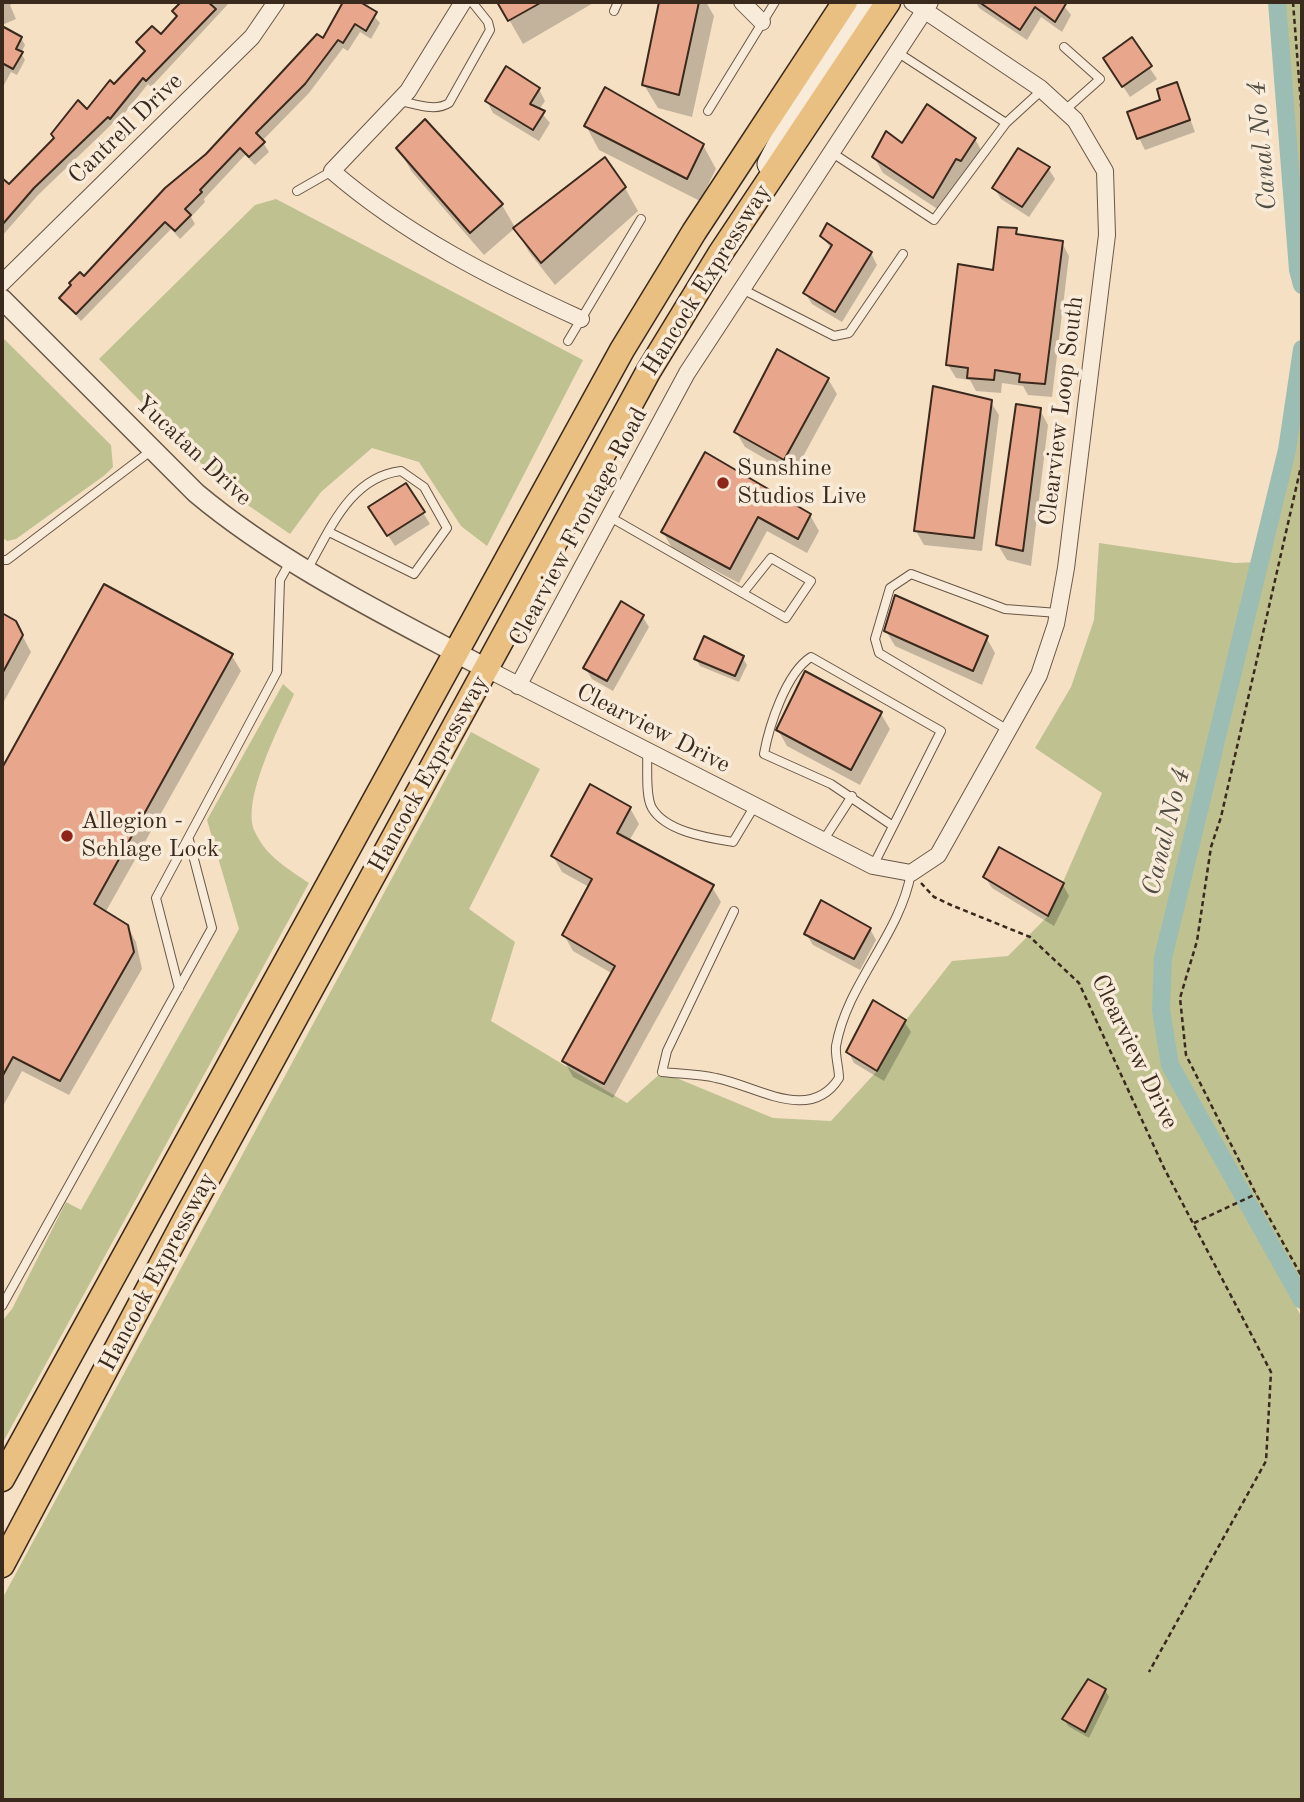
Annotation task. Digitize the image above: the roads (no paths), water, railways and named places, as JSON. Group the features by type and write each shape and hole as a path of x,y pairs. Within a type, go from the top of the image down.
{"main road":[{"name":"Hancock Expressway","path":"2,1479 660,286 845,2"},
{"path":"750,209 769,164 800,104 864,2"},
{"name":"Hancock Expressway","path":"2,1565 186,1218 648,372 750,209 888,2"}],"street":[{"name":"Cantrell Drive","path":"2,283 252,37 276,2"},
{"path":"463,2 408,92 332,171 410,232 524,293 581,319"},
{"path":"742,2 762,22"},
{"name":"Clearview Frontage Road","path":"518,686 688,373 897,52 922,5"},
{"name":"Clearview Loop South","path":"911,873 923,867 946,844 1040,675 1058,613 1066,568 1107,235 1105,171 1075,120 1042,90 922,5"},
{"name":"Yucatan Drive","path":"2,299 152,450 227,520 299,565 487,669"},
{"name":"Clearview Drive","path":"487,669 873,866 911,873"}],"lane":[{"path":"398,101 428,107 442,107 449,103 490,30 488,22 472,2"},
{"path":"614,11 618,2"},
{"path":"708,111 775,2"},
{"path":"1064,47 1100,79 1064,111"},
{"path":"897,52 1006,123"},
{"path":"831,152 934,220 1006,123 1042,90"},
{"path":"297,191 332,171"},
{"path":"568,341 641,219"},
{"path":"742,289 834,336 849,333 903,254"},
{"path":"2,560 7,560 94,497 152,450"},
{"path":"179,988 156,898 277,672 280,580 299,565 329,532 352,495 383,473 401,471 424,486 447,528 414,574 329,532"},
{"path":"610,517 786,618 811,581 771,558 743,593"},
{"path":"1009,731 879,653 875,639 890,588 911,574 1005,609 1058,613"},
{"path":"873,866 941,731 810,657 800,664 768,726 764,754 852,796 893,826"},
{"path":"647,753 651,807 664,820 703,837 733,842 754,807"},
{"path":"823,841 852,796"},
{"path":"2,1306 212,928 189,840"},
{"path":"734,911 667,1051 662,1072 716,1078 786,1099 811,1101 827,1094 839,1078 836,1048 848,1011 907,898 911,873"}],"waterway":[{"name":"Canal No 4","path":"1277,2 1298,270 1302,285"},
{"name":"Canal No 4","path":"1302,349 1287,450 1163,958 1161,1010 1170,1065 1302,1300"}],"place":[{"name":"Sunshine Studios Live","path":"723,483"},
{"name":"Allegion - Schlage Lock","path":"67,836"}]}
